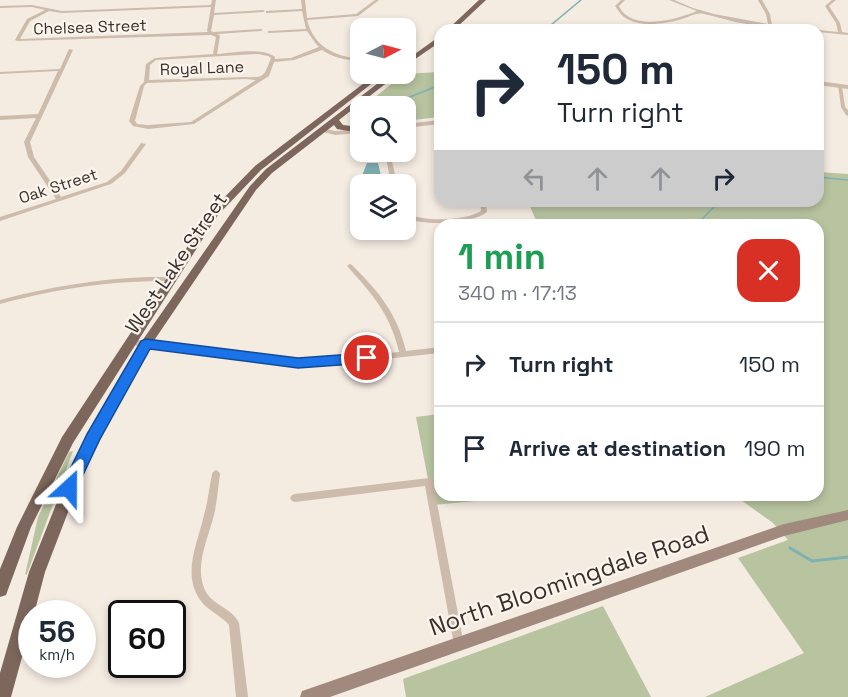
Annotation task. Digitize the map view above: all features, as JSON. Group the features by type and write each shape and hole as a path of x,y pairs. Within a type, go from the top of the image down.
{"main road":[{"path":"458,24 483,0"},
{"path":"448,24 458,16 464,16"},
{"path":"416,48 434,34"},
{"path":"416,56 434,42"},
{"name":"West Lake Street","path":"1,586 43,485 67,441 138,343 254,188 315,129 368,84"},
{"name":"West Lake Street","path":"2,697 38,572 62,504 171,279 214,213 258,168 315,129 335,120 381,84"},
{"path":"335,120 340,127 350,129"},
{"name":"North Bloomingdale Road","path":"308,697 784,530 848,515"}],"street":[{"name":"Royal Lane","path":"211,33 209,32 214,0"},
{"path":"303,0 309,30 322,48 327,54 350,59"},
{"path":"305,19 357,15 377,0"},
{"path":"623,0 617,6 618,9 625,17 637,22 678,20 699,12"},
{"path":"673,1 684,0"},
{"path":"673,1 699,12 770,24 768,14 760,0"},
{"path":"834,0 827,6 838,23 840,33"},
{"path":"0,7 29,6 62,12 213,6"},
{"name":"Chelsea Street","path":"49,9 28,20 17,40 211,33"},
{"path":"212,14 304,10"},
{"name":"Royal Lane","path":"211,33 261,30"},
{"path":"269,32 309,30"},
{"path":"824,31 848,34"},
{"name":"Royal Lane","path":"211,33 218,36 215,55"},
{"path":"273,61 292,59 322,48"},
{"path":"60,200 28,152 29,136 71,50"},
{"name":"Royal Lane","path":"263,54 269,55 273,61 270,71 260,79 146,82 145,76 148,65 155,59 263,54"},
{"path":"0,72 60,70"},
{"path":"146,82 142,86 132,121 148,127 192,123 260,79"},
{"path":"824,84 848,87"},
{"path":"840,86 843,107 848,114"},
{"path":"0,118 38,116"},
{"path":"416,125 434,123"},
{"path":"315,129 336,133 350,132"},
{"name":"Oak Street","path":"0,219 109,183 123,172 143,144"},
{"path":"455,219 473,218 484,213 484,207"},
{"path":"416,220 434,220"},
{"path":"350,266 389,310 399,334 403,354"},
{"path":"0,302 49,289 88,282 171,279"},
{"path":"138,343 298,363 330,362 434,351"},
{"path":"216,474 208,517 198,549 199,585 208,603 230,617 234,623 243,697"},
{"path":"295,498 429,482 459,645"}],"green space":[{"path":"434,72 434,118 416,120 416,96 376,96 392,84 416,84 416,73"},
{"path":"824,172 848,174 848,697 705,697 804,653 738,558 788,540 773,523 742,501 824,501 824,219 535,219 530,207 824,207"},
{"path":"434,415 434,501 475,501 433,505 416,417"},
{"path":"73,451 25,575 38,517 69,452"},
{"path":"603,606 651,697 406,697 403,679"}],"water":[{"path":"367,163 378,163 381,174 363,174"}],"waterway":[{"path":"552,24 581,0"},
{"path":"412,96 434,87"},
{"path":"824,178 848,180"},
{"path":"702,219 714,207"},
{"path":"790,548 812,561 848,557"}],"route":[{"path":"69,488 92,438 146,344 298,363 367,358"}]}
